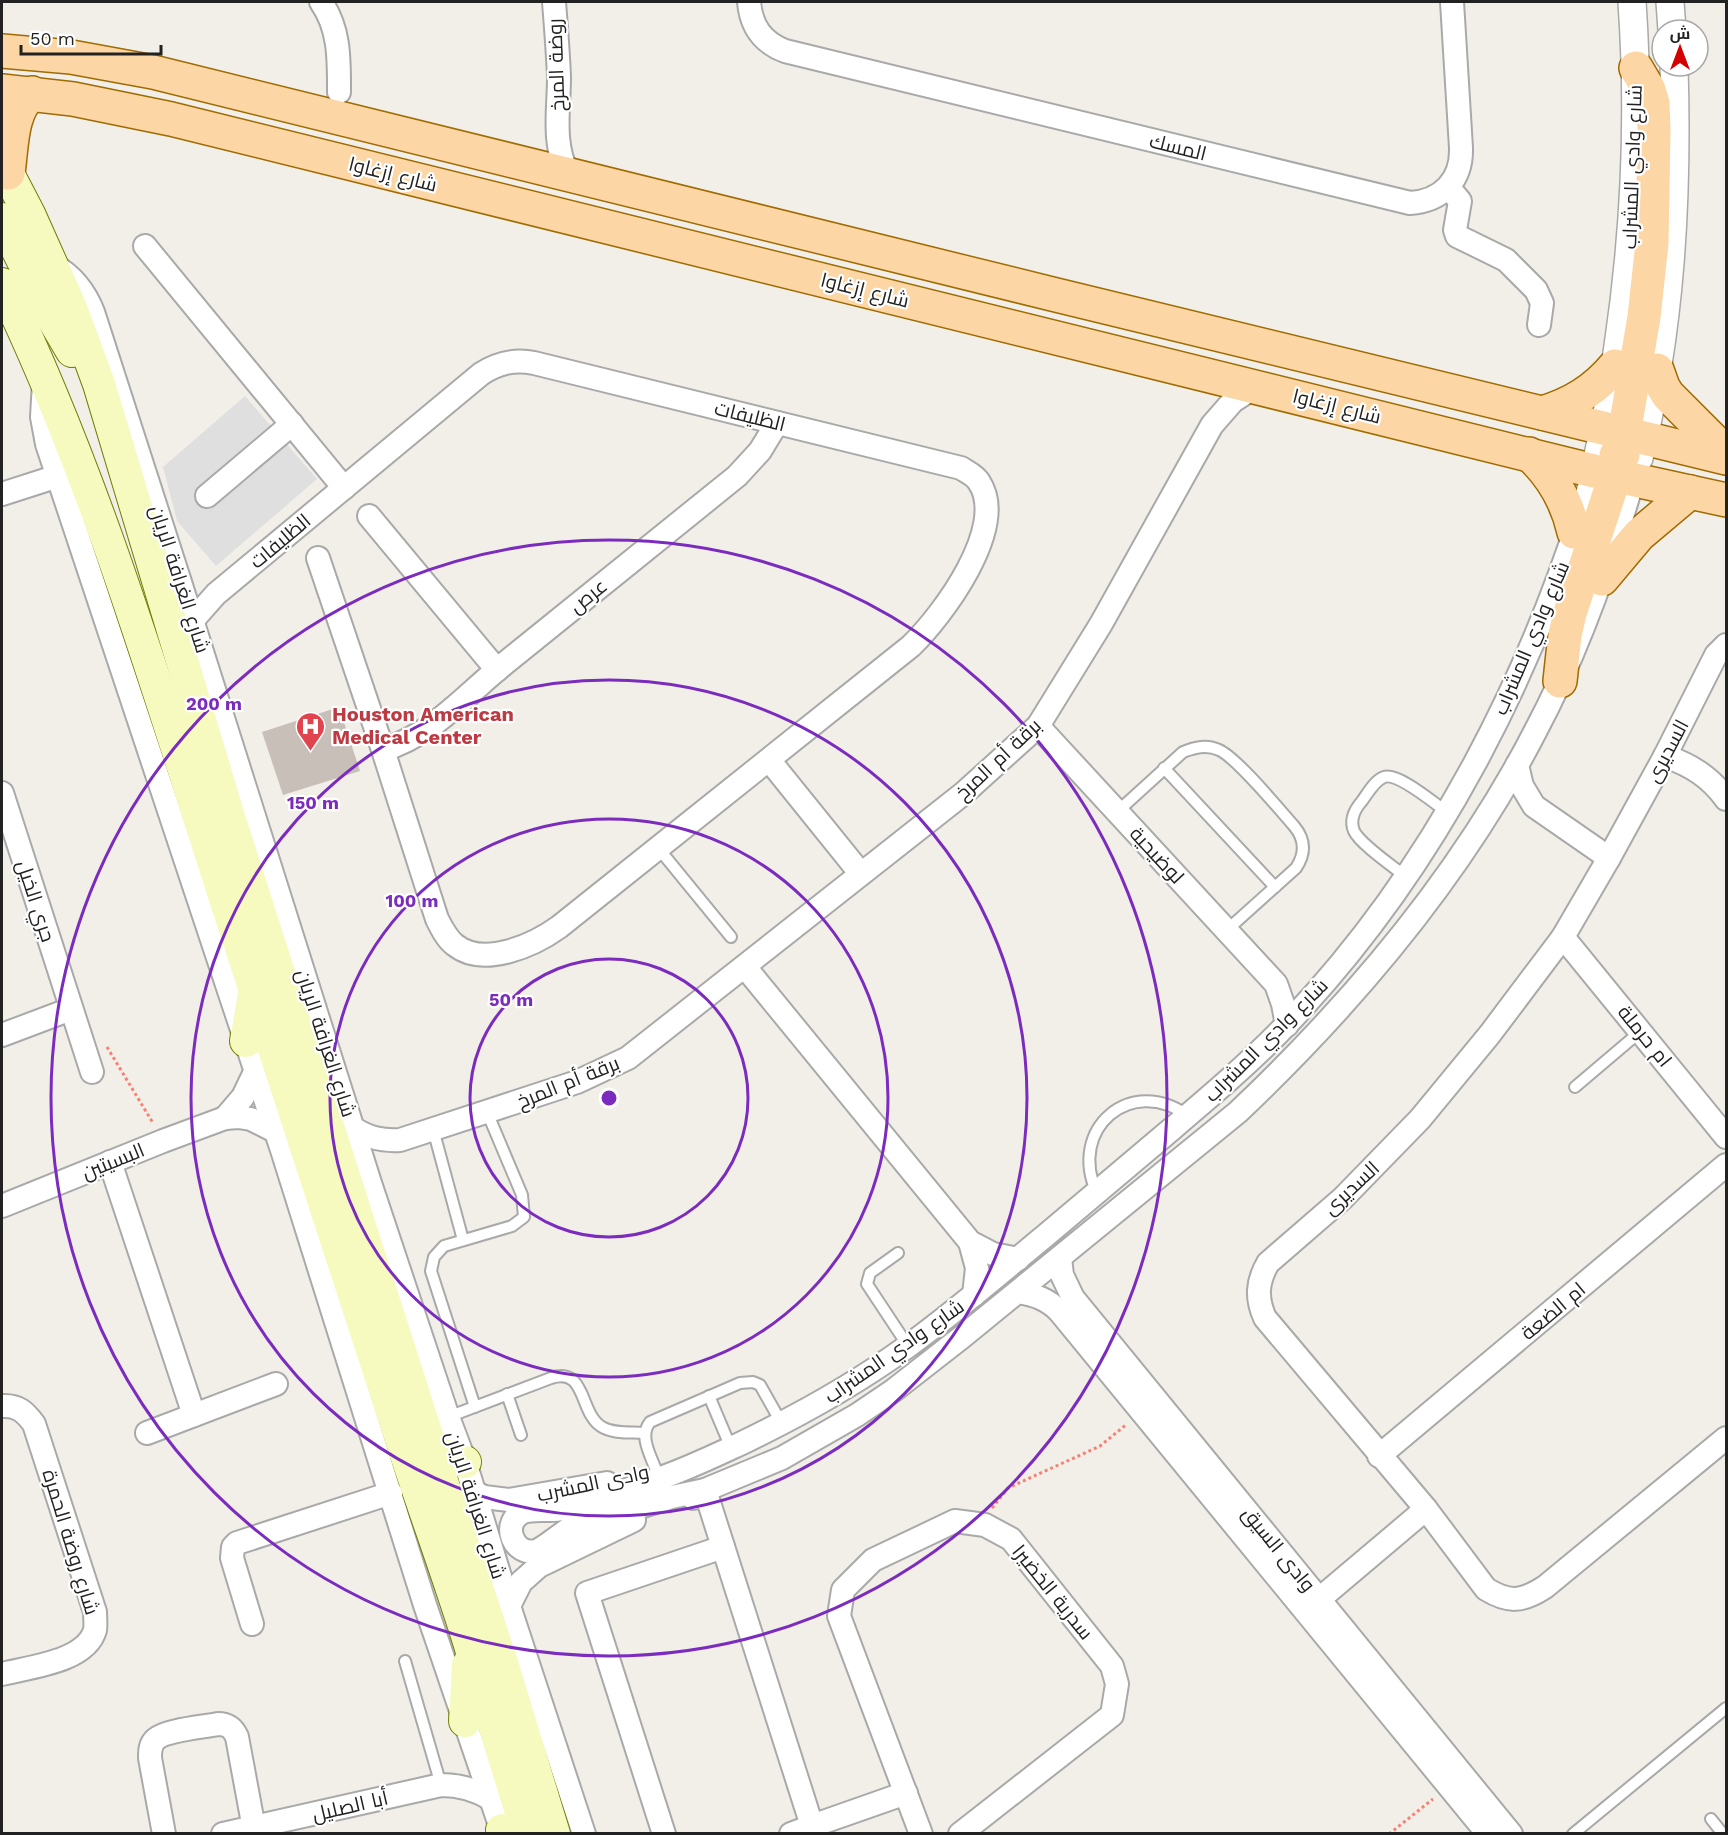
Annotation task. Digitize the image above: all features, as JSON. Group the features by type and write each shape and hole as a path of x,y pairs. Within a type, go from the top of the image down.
{"main road":[{"path":"2,36 38,54"},
{"name":"شارع إزغاوا","path":"2,51 71,57 153,72 1542,413 1690,492 1726,500"},
{"path":"1560,681 1564,635 1619,453 1649,280 1654,206 1653,103 1649,90 1636,68"},
{"path":"2,72 56,76 130,88 330,136 367,137 404,133"},
{"path":"5,168 17,113 26,99 17,92"},
{"name":"شارع إزغاوا","path":"17,92 122,108 171,119 1529,454 1726,455"},
{"name":"شارع الغرافة الريان","path":"5,168 52,264 99,384 229,817 502,1663 554,1833"},
{"path":"2,219 57,328 99,384"},
{"path":"2,284 45,378 103,526 470,1644 493,1725 509,1833"},
{"path":"1112,351 1177,353 1242,362 1726,478"},
{"path":"1542,413 1583,396 1606,377 1615,366"},
{"path":"1657,370 1668,395 1726,455"},
{"path":"1529,454 1550,476 1558,489 1574,532"},
{"path":"1602,579 1639,535 1690,492"},
{"path":"229,817 259,831"},
{"path":"246,1041 255,990"},
{"path":"278,1141 320,1190"},
{"path":"432,1451 469,1477"},
{"path":"502,1663 509,1606"},
{"path":"469,1733 470,1644"}],"street":[{"path":"321,2 333,24 337,39 339,92"},
{"name":"روضة المرخ","path":"554,2 559,75 558,147 568,174"},
{"name":"المسك","path":"749,2 752,20 761,36 786,51 1400,201 1410,203 1431,200 1449,188"},
{"path":"1452,2 1461,159 1455,179 1449,188 1460,201 1455,230 1457,236 1506,261 1536,290 1542,303 1539,325"},
{"name":"شارع وادي المشراب","path":"509,1606 521,1582 539,1566 632,1521 689,1500 705,1490 782,1458 857,1415 894,1390 1238,1112 1323,1027 1402,934 1440,884 1517,765 1560,681 1602,579 1619,453 1615,366 1626,295 1634,182 1636,68 1632,2"},
{"path":"1670,2 1671,18"},
{"name":"شارع وادي المشراب","path":"705,1490 691,1491 576,1526 561,1533 538,1550 524,1550 513,1541 511,1534 513,1521 524,1512 565,1509 663,1477 782,1424 866,1375 908,1346 974,1295 1236,1075 1287,1025 1338,969 1406,877 1447,812 1494,727 1541,626 1574,532 1619,453 1657,370 1671,264 1674,220 1674,78"},
{"name":"روضة المرخ","path":"523,163 543,149 557,128"},
{"path":"145,246 344,488"},
{"name":"شارع الغرافة الريان","path":"52,264 62,269 77,284 89,302 193,620 370,1183 469,1477 584,1833"},
{"name":"الظليفات","path":"193,620 207,602 481,374 490,368 512,361 534,363 961,468 980,482 987,509 986,522 974,558 939,615 911,646 659,849 544,938 526,947 506,952 470,953 456,946 444,933 437,919 318,558"},
{"name":"برقة أم المرخ","path":"1204,374 1216,402 1212,425"},
{"path":"45,378 41,404 42,424 58,476 246,1041 425,1605 491,1799 509,1833"},
{"name":"برقة أم المرخ","path":"353,1128 380,1140 400,1140 577,1082 628,1058 964,793 1038,726 1101,624 1212,425 1233,401 1256,386"},
{"name":"عرص","path":"383,750 403,744 422,734 497,670 738,476 760,452 777,423"},
{"path":"207,496 292,424"},
{"path":"2,494 58,476"},
{"path":"369,516 497,670"},
{"path":"180,582 225,587"},
{"name":"السديرى","path":"1726,645 1716,655 1665,756 1563,937 1490,1034 1427,1111 1343,1198 1268,1263 1261,1276 1258,1290 1259,1305 1265,1318 1426,1509 1486,1588 1500,1597 1516,1600 1532,1596 1726,1438"},
{"name":"لوضيحية","path":"1038,726 1276,984 1287,1025"},
{"path":"1665,756 1703,775 1726,799"},
{"path":"769,760 861,874"},
{"path":"1517,765 1522,786 1534,806 1609,858"},
{"name":"جري الخيل","path":"2,793 92,1072"},
{"path":"1488,812 1509,806 1534,806"},
{"name":"ام حرملة","path":"1563,937 1726,1137"},
{"path":"745,967 970,1242 993,1254 1018,1258"},
{"path":"1276,984 1296,990 1317,992"},
{"path":"2,1035 71,1009"},
{"path":"225,1118 243,1097 255,1072"},
{"name":"البسيتين","path":"2,1206 225,1118 251,1119 264,1124 278,1141"},
{"name":"برقة أم المرخ","path":"370,1183 380,1158 400,1140"},
{"path":"110,1162 194,1415"},
{"name":"ام الضعة","path":"1379,1456 1726,1165"},
{"path":"970,1242 977,1268 974,1295"},
{"name":"وادى السيق","path":"1060,1258 1062,1275 1073,1298 1313,1604 1449,1786 1488,1833"},
{"name":"وادى السيق","path":"1018,1292 1038,1296 1054,1305 1142,1412 1313,1604 1511,1833"},
{"path":"147,1432 276,1384"},
{"name":"شارع روضة الحمرة","path":"2,1406 11,1405 25,1412 34,1424 95,1612 95,1630 87,1646 72,1657 2,1674"},
{"name":"وادى المشرب","path":"469,1477 484,1497 509,1500 597,1485 722,1452"},
{"path":"705,1490 802,1830 906,1793"},
{"path":"252,1624 232,1558 233,1546 237,1542 391,1493"},
{"path":"1313,1604 1426,1509"},
{"name":"سدرية الخضيرا","path":"921,1833 839,1616 843,1590 873,1560 955,1521 985,1525 1011,1539 1112,1666 1117,1684 1112,1715 960,1833"},
{"path":"664,1833 587,1593 723,1547"},
{"path":"164,1833 150,1758 151,1746 162,1735 218,1724 232,1728 237,1737 254,1830"},
{"name":"أبا الصليل","path":"441,1785 458,1772 470,1755 469,1733"},
{"name":"أبا الصليل","path":"223,1833 254,1830 441,1785 472,1789 491,1799"}],"lane":[{"path":"1117,812 1183,752 1201,747 1220,750 1228,755 1294,826 1304,846 1296,868 1227,930"},
{"path":"1164,768 1275,887"},
{"path":"1406,877 1358,837 1353,825 1357,807 1377,781 1389,776 1400,780 1447,812"},
{"path":"659,849 731,937"},
{"path":"1575,1087 1641,1031"},
{"path":"1096,1193 1091,1182 1088,1160 1092,1138 1104,1119 1122,1107 1144,1101 1166,1104 1188,1116"},
{"path":"475,1407 431,1271 438,1251 444,1246 512,1226 524,1216 522,1195 487,1112"},
{"path":"433,1129 463,1240"},
{"path":"898,1253 870,1273 867,1284 908,1346"},
{"path":"448,1417 556,1376 568,1377 578,1385 589,1412 602,1427 611,1431 644,1432"},
{"path":"656,1470 644,1432 646,1427 655,1418 740,1383 753,1382 764,1390 782,1424"},
{"path":"507,1394 521,1435"},
{"path":"709,1396 722,1452"},
{"path":"405,1661 441,1785"},
{"path":"1573,1833 1726,1708"},
{"path":"1711,1819 1723,1833"}],"path":[{"path":"105,1045 146,1109 162,1141"},
{"path":"985,1525 993,1505 1008,1488 1100,1446 1142,1412"},
{"path":"1389,1833 1449,1786"}],"shaded area":[{"path":"245,396 317,479 216,566 177,521 163,467"}],"building":[{"name":"Houston American Medical Center","path":"339,707 360,771 283,795 262,732"}],"place":[{"name":"Houston American Medical Center","path":"311,752"}]}
